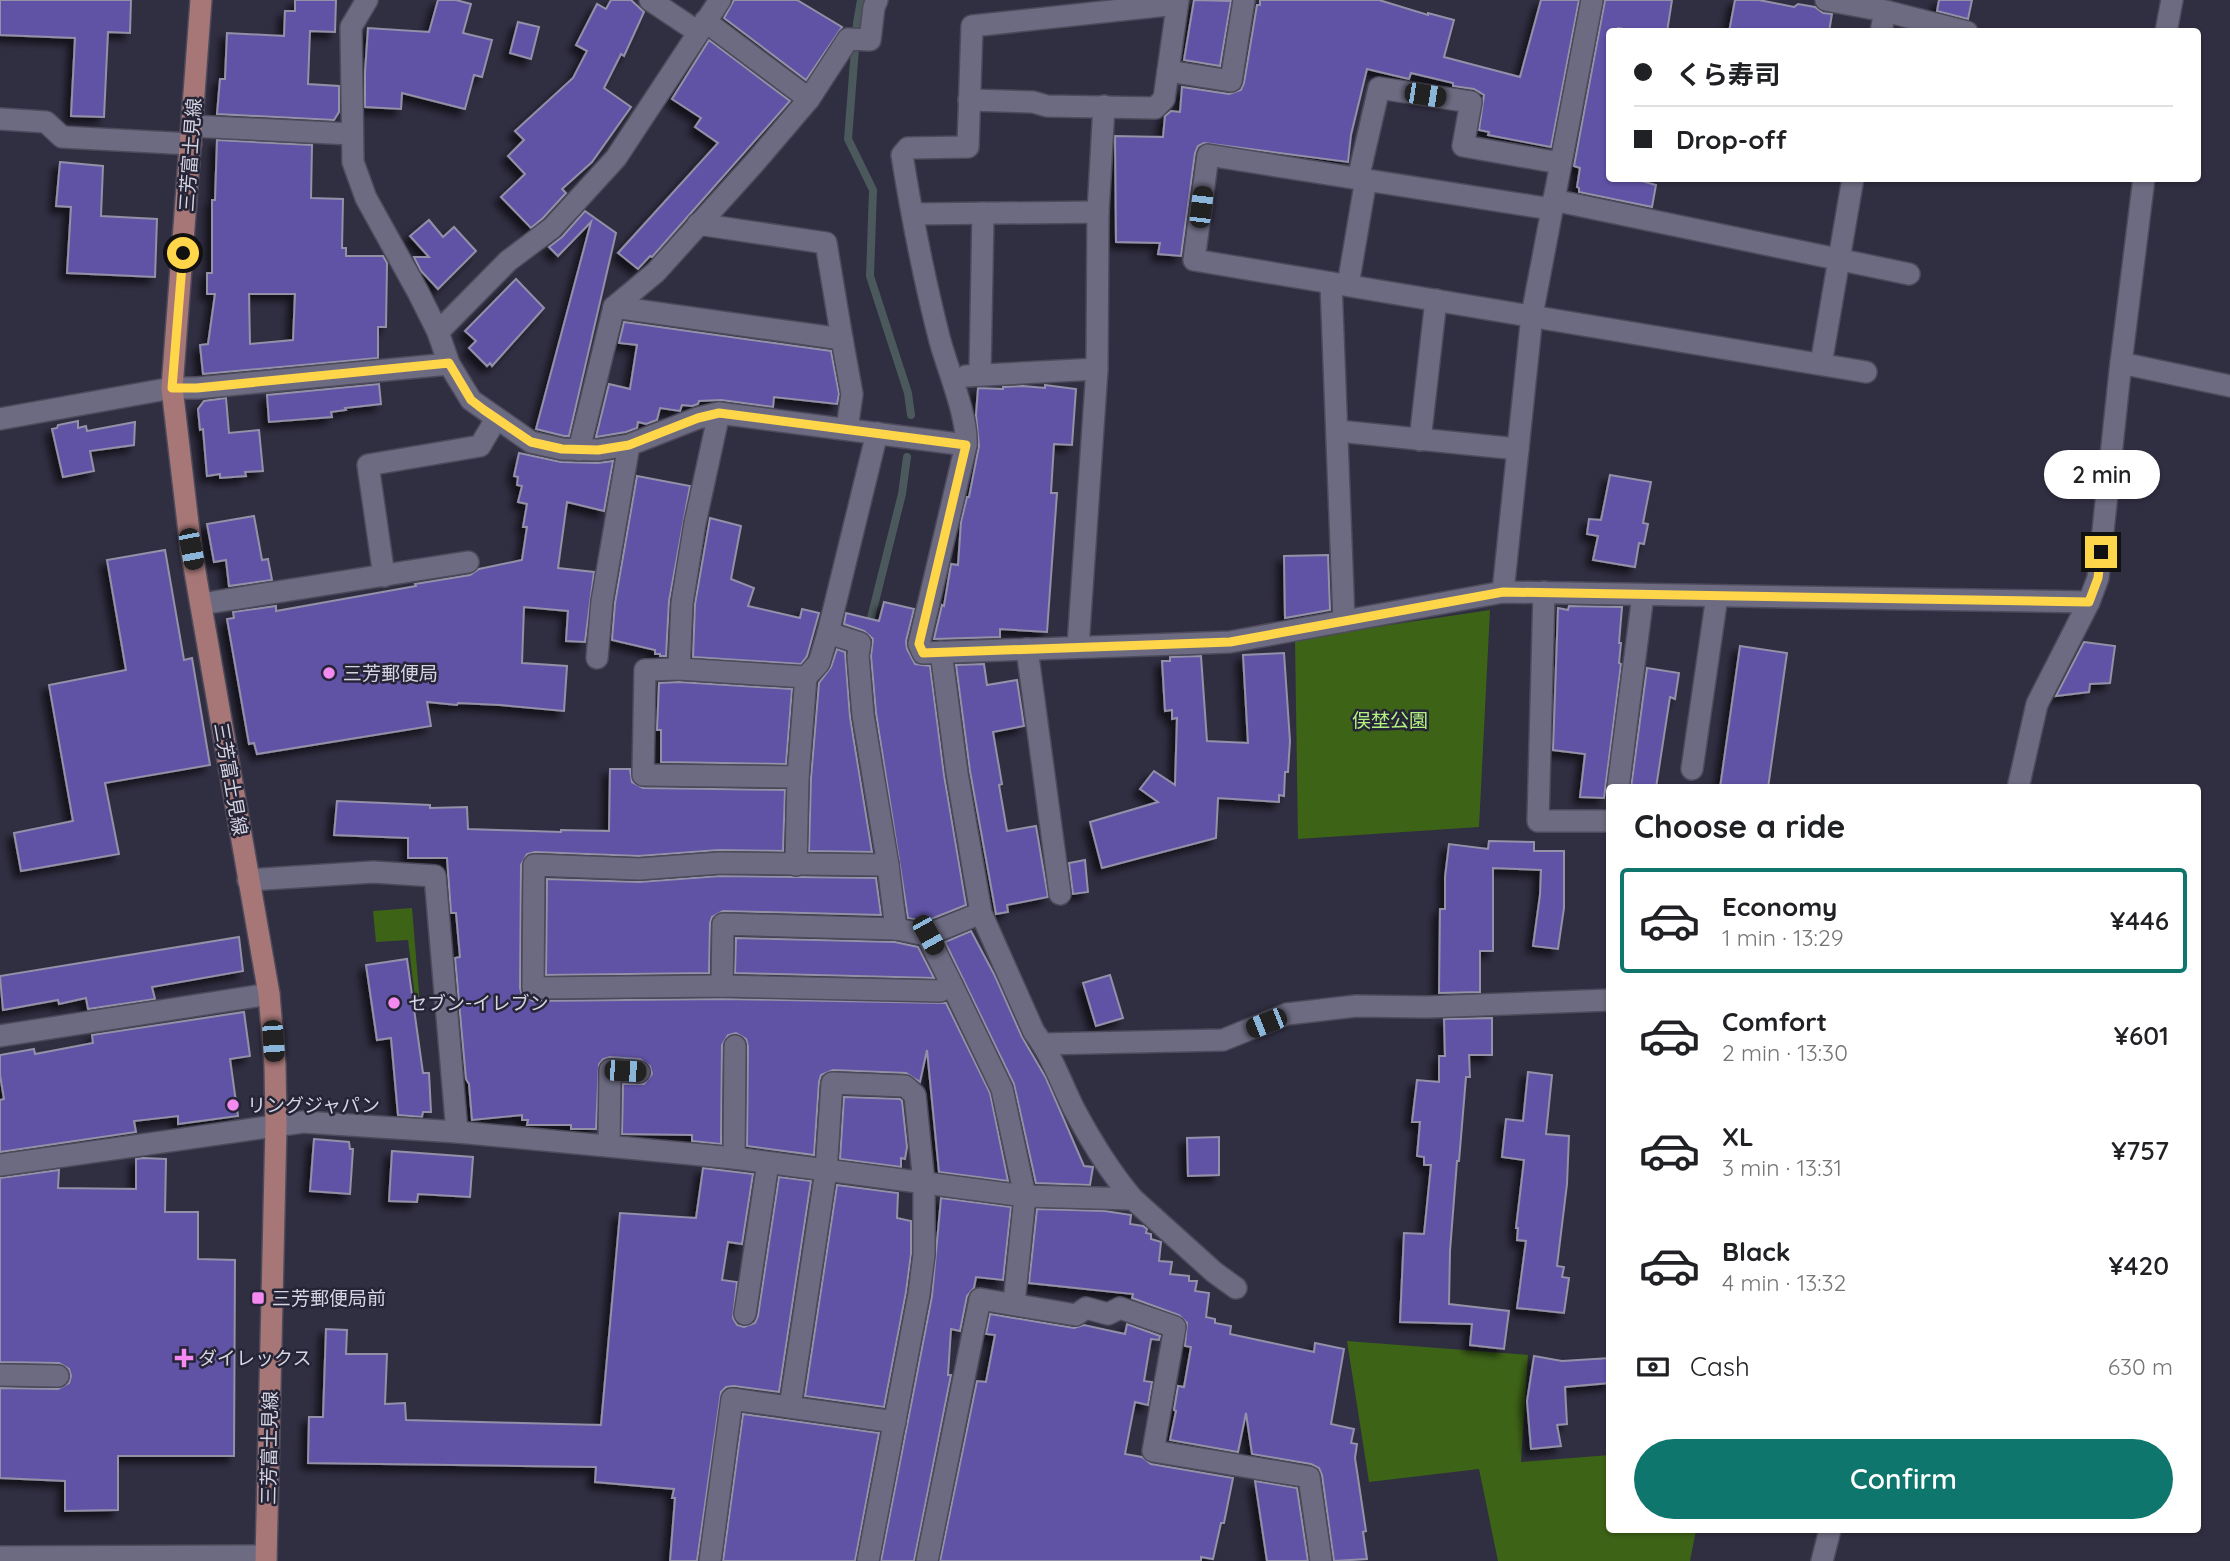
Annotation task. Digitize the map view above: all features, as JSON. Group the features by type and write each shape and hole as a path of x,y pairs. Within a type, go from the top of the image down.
{"main road":[{"name":"三芳富士見線","path":"201,0 172,388 191,549 269,994 275,1065 266,1559"}],"street":[{"path":"367,0 351,27 352,162 366,198 438,332 449,363 471,400 496,419 531,442 579,450 629,445 698,418 719,413 966,445"},
{"path":"650,0 702,26 809,99"},
{"path":"438,332 508,261 552,228 616,158 720,0"},
{"path":"579,450 614,307 656,272 809,99 848,39 870,40 877,0"},
{"path":"1168,71 1231,81 1244,0"},
{"path":"1503,592 1532,315 1592,0"},
{"path":"1826,0 1883,21 1936,28"},
{"path":"2167,28 2172,0"},
{"path":"969,100 1033,102 1047,106 1155,108 1164,99 1178,2 972,26 969,100 968,147 908,148 902,155 926,287 967,430 966,445 919,644 923,653 1230,642 1503,592 2089,602"},
{"path":"1343,621 1338,432 1340,284 1379,88 1471,102 1463,146 1560,163"},
{"path":"1078,646 1097,369 1098,212 1104,106"},
{"path":"0,119 46,122 62,137 351,134"},
{"path":"1866,372 1194,260 1208,155 1552,205 1909,274"},
{"path":"1821,364 1852,182"},
{"path":"2019,784 2037,704 2089,602 2098,578 2120,363 2143,182"},
{"path":"913,214 1098,212"},
{"path":"980,374 983,214"},
{"path":"698,224 826,243 852,394 847,429"},
{"path":"1420,440 1436,300"},
{"path":"614,307 842,339"},
{"path":"0,419 172,388 197,388 449,363"},
{"path":"2120,363 2230,386"},
{"path":"950,378 980,374 1097,369"},
{"path":"679,669 682,603 695,523 719,413"},
{"path":"384,576 369,465 480,446 496,419"},
{"path":"1338,432 1518,449"},
{"path":"796,865 798,777 806,677 819,663 828,633 877,433"},
{"path":"597,658 602,601 629,445"},
{"path":"201,604 468,562"},
{"path":"1544,592 1538,821 1606,821"},
{"path":"1619,784 1643,595"},
{"path":"1692,769 1717,596"},
{"path":"828,633 860,643 858,656 863,715 896,929"},
{"path":"1027,649 1060,894"},
{"path":"941,652 957,773 981,913 1034,1032 1044,1044 1074,1108 1107,1167 1133,1199 1214,1272 1236,1288"},
{"path":"798,777 643,775 645,670 679,669 806,677"},
{"path":"888,865 720,863 639,869 534,864 533,988 722,986 940,991 952,985"},
{"path":"248,880 373,872 435,876 457,1132"},
{"path":"722,986 723,924 896,929 928,935 981,913"},
{"path":"928,935 1002,1089 1025,1196 1014,1303"},
{"path":"0,1036 269,994"},
{"path":"1044,1044 1223,1040 1287,1014 1356,1006 1427,1007 1606,1000"},
{"path":"734,1158 735,1046"},
{"path":"609,1146 610,1070 639,1072"},
{"path":"790,1407 826,1171 832,1083 905,1086 915,1095 924,1183 924,1255 919,1294 868,1561"},
{"path":"0,1165 303,1122 457,1132 734,1158 1025,1196 1133,1199"},
{"path":"745,1314 768,1163"},
{"path":"927,1561 979,1299 1076,1315 1086,1308 1108,1314 1120,1308 1175,1327 1153,1451 1310,1477 1321,1561"},
{"path":"0,1375 58,1376"},
{"path":"710,1561 732,1399 895,1422"},
{"path":"1822,1561 1829,1533"},
{"path":"0,1557 266,1559"}],"green space":[{"name":"俣埜公園","path":"1490,610 1479,827 1298,839 1295,639"},
{"path":"412,908 420,1005 416,1005 408,940 376,942 373,911"},
{"path":"1347,1341 1528,1355 1521,1462 1606,1455 1606,1533 1695,1533 1690,1561 1498,1561 1479,1469 1369,1482"}],"building":[{"path":"0,0 131,0 130,33 108,32 104,117 71,116 75,38 0,35"},
{"path":"295,0 336,0 335,32 310,31 308,84 339,86 339,112 334,120 217,114 220,79 225,79 227,33 284,36 285,11 295,11"},
{"path":"438,0 456,0 471,4 463,33 492,40 482,77 474,75 465,109 402,93 401,109 365,107 368,28 429,32"},
{"path":"611,0 631,0 644,12 624,56 621,54 604,88 631,107 592,162 562,189 566,193 531,228 501,197 525,174 508,156 524,140 515,131 573,78 587,51 576,45 597,4 606,9"},
{"path":"734,0 797,0 842,27 806,80 724,18"},
{"path":"1194,0 1231,1 1220,66 1184,60"},
{"path":"1260,0 1379,0 1454,20 1444,57 1520,77 1541,0 1579,0 1551,147 1488,135 1489,132 1479,130 1484,95 1474,89 1453,86 1453,83 1411,73 1409,79 1367,69 1351,135 1348,162 1204,143 1198,146 1195,153 1181,256 1158,254 1160,243 1116,242 1115,136 1163,137 1165,116 1171,111 1180,112 1182,87 1229,94 1241,90"},
{"path":"1605,0 1672,0 1668,28 1606,28 1606,182 1645,182 1656,185 1652,207 1579,192 1577,187 1580,168 1574,166"},
{"path":"1735,0 1759,0 1794,7 1798,4 1832,14 1830,28 1730,28"},
{"path":"1939,0 1972,0 1968,19 1937,11"},
{"path":"518,22 539,27 531,59 510,53"},
{"path":"709,40 790,101 652,257 638,269 618,253 718,143 695,127 701,118 672,99"},
{"path":"217,140 312,145 311,198 343,199 342,248 346,248 346,256 383,256 387,263 386,327 378,327 378,358 203,374 200,345 208,344 215,294 207,294 207,273 212,273 212,200 215,200","holes":["249,294 295,294 293,340 250,344"]},
{"path":"60,162 103,166 101,216 157,219 155,277 67,273 71,207 56,206"},
{"path":"585,211 616,233 569,436 564,436 536,429 591,222 558,256 549,247 562,237"},
{"path":"429,220 443,237 454,227 476,251 438,289 421,271 414,257 429,257 410,236"},
{"path":"516,279 544,308 492,366 490,363 487,366 469,348 476,341 465,331"},
{"path":"624,322 831,351 839,394 837,404 774,397 773,407 721,400 699,401 692,406 682,405 680,411 660,408 657,420 646,424 638,422 637,428 626,432 596,437 609,384 630,389 637,345 619,343"},
{"path":"379,384 381,404 345,408 346,410 331,412 332,417 269,422 267,395"},
{"path":"1045,385 1076,389 1072,445 1054,444 1051,493 1057,493 1047,632 1000,629 1000,637 934,639 942,605 944,606 951,564 958,565 961,522 979,446 976,415 978,388 1045,388"},
{"path":"226,398 229,433 259,430 263,471 245,472 246,476 207,476 203,429 200,430 198,409 204,401"},
{"path":"78,421 78,428 86,426 87,431 135,422 134,445 90,451 94,471 63,477 52,429"},
{"path":"519,453 561,462 613,461 604,511 567,502 558,568 594,572 585,642 566,641 568,611 524,607 522,663 567,666 564,711 427,702 431,726 257,754 254,743 249,744 227,619 234,618 233,612 276,606 276,611 416,586 415,584 470,575 479,569 522,560 527,504 518,502 522,486 517,485 518,477 514,476"},
{"path":"1610,475 1651,482 1643,523 1648,524 1644,544 1639,543 1635,567 1593,560 1598,536 1587,534 1589,519 1601,520"},
{"path":"637,476 690,486 669,601 666,656 655,654 655,650 612,640 615,603"},
{"path":"254,516 262,560 268,559 272,580 229,586 226,560 214,562 207,524"},
{"path":"710,518 741,526 731,579 754,588 748,606 800,618 802,609 819,613 807,656 801,664 693,657 695,604"},
{"path":"165,550 184,660 192,658 210,765 105,783 119,854 21,871 14,833 73,821 49,685 126,670 107,560"},
{"path":"1328,555 1330,610 1285,618 1284,556"},
{"path":"884,602 914,609 906,641 907,649 915,664 930,666 944,775 966,905 926,921 908,918 876,713 871,656 873,639 864,631 844,624 846,613 879,621"},
{"path":"1569,606 1622,607 1619,643 1621,664 1604,798 1580,797 1585,754 1553,750 1558,608 1568,610"},
{"path":"2084,642 2115,646 2110,683 2090,684 2089,692 2056,696"},
{"path":"1740,646 1787,653 1769,784 1721,784"},
{"path":"837,649 845,652 850,717 872,852 809,851 811,778 819,683 831,667"},
{"path":"1284,653 1290,741 1284,796 1279,795 1279,802 1218,798 1216,838 1102,868 1090,822 1158,802 1140,789 1154,771 1175,785 1177,718 1172,719 1172,710 1165,711 1162,661 1170,661 1170,657 1201,656 1207,741 1248,743 1243,655"},
{"path":"984,664 987,685 1017,680 1024,726 993,732 1002,784 999,785 1007,831 1036,826 1048,897 1007,905 1008,912 996,914 970,771 956,665"},
{"path":"1647,668 1679,673 1675,699 1670,697 1657,784 1632,784"},
{"path":"659,683 792,689 786,764 661,762 661,730 657,730"},
{"path":"610,769 630,769 632,782 643,788 785,790 783,851 719,850 639,856 535,852 527,854 521,865 522,995 533,1001 722,999 946,1003 990,1093 1008,1181 939,1172 927,1050 920,1082 906,1073 833,1070 821,1075 814,1155 747,1146 748,1046 746,1039 736,1033 728,1035 722,1045 721,1144 692,1141 692,1135 622,1134 623,1084 644,1084 652,1074 650,1066 640,1059 610,1057 599,1064 596,1129 571,1129 571,1125 527,1125 528,1120 522,1120 522,1115 472,1120 455,958 460,957 456,913 451,913 447,858 408,858 408,838 334,835 337,801 430,805 430,808 467,807 468,829 609,831"},
{"path":"1489,841 1534,842 1534,851 1564,851 1564,908 1558,949 1533,946 1541,870 1493,868 1493,951 1480,951 1480,992 1439,993 1440,909 1445,909 1449,844 1488,849"},
{"path":"1085,860 1088,892 1073,894 1069,863"},
{"path":"720,876 876,878 881,915 723,911 712,917 710,923 709,973 546,975 547,879 639,882"},
{"path":"971,931 995,976 1022,1037 1046,1078 1084,1166 1093,1167 1090,1185 1036,1183 1014,1084 945,942"},
{"path":"239,937 243,971 152,987 155,999 88,1009 86,998 59,1004 58,1000 3,1010 0,976"},
{"path":"736,938 895,942 918,947 934,978 735,973"},
{"path":"407,959 423,1073 429,1073 431,1112 423,1112 422,1117 398,1115 391,1038 377,1040 366,965"},
{"path":"1110,975 1123,1018 1096,1026 1083,983"},
{"path":"244,1012 250,1056 230,1059 238,1116 178,1124 178,1116 134,1121 136,1132 0,1152 0,1100 4,1099 0,1055 34,1049 35,1054 93,1043 92,1035"},
{"path":"1492,1018 1492,1055 1469,1055 1470,1077 1466,1077 1457,1161 1449,1304 1509,1311 1504,1349 1470,1345 1472,1324 1400,1322 1404,1233 1424,1234 1431,1165 1424,1165 1424,1157 1417,1156 1420,1122 1412,1122 1417,1080 1439,1082 1439,1056 1445,1056 1444,1019"},
{"path":"1528,1072 1552,1075 1546,1134 1569,1136 1567,1184 1557,1266 1564,1267 1562,1277 1569,1278 1564,1313 1517,1308 1526,1241 1517,1240 1516,1228 1524,1160 1502,1157 1506,1119 1523,1121"},
{"path":"844,1097 902,1101 907,1147 905,1159 901,1158 901,1167 840,1159"},
{"path":"1219,1137 1219,1175 1188,1176 1187,1138"},
{"path":"314,1139 349,1142 350,1149 353,1149 350,1194 310,1191"},
{"path":"392,1151 473,1157 470,1197 418,1194 417,1202 389,1201"},
{"path":"136,1159 166,1159 165,1212 198,1212 198,1259 235,1260 234,1456 118,1456 118,1510 65,1511 65,1481 0,1478 0,1388 58,1389 69,1383 71,1376 69,1369 59,1363 0,1362 0,1178 59,1170 58,1188 136,1189"},
{"path":"703,1168 753,1174 742,1244 728,1242 722,1280 737,1282 733,1318 737,1325 744,1327 755,1323 758,1316 779,1177 811,1181 779,1392 734,1386 726,1387 721,1392 697,1561 670,1561 674,1489 595,1482 596,1467 308,1463 309,1417 323,1417 326,1329 347,1330 346,1354 387,1354 385,1404 405,1403 406,1420 601,1425 620,1213 696,1218"},
{"path":"837,1185 898,1193 897,1218 911,1221 911,1254 906,1292 884,1407 805,1396"},
{"path":"941,1198 1011,1207 1003,1280 976,1277 974,1288 967,1296 960,1331 951,1329 948,1375 951,1375 914,1561 881,1561 932,1296"},
{"path":"1037,1209 1105,1211 1131,1215 1130,1224 1143,1226 1147,1229 1146,1233 1151,1234 1151,1239 1161,1242 1159,1261 1172,1262 1170,1274 1189,1276 1189,1281 1197,1281 1195,1291 1209,1293 1206,1317 1215,1319 1215,1323 1231,1326 1230,1334 1314,1352 1315,1343 1344,1349 1331,1424 1354,1429 1351,1443 1357,1444 1355,1458 1366,1531 1363,1532 1367,1559 1334,1561 1319,1468 1311,1464 1252,1454 1246,1413 1238,1452 1170,1440 1178,1386 1184,1387 1191,1347 1185,1346 1187,1323 1179,1315 1132,1298 1133,1294 1029,1283"},
{"path":"990,1314 1074,1328 1084,1325 1125,1334 1127,1324 1160,1336 1159,1340 1151,1339 1144,1381 1152,1382 1148,1405 1135,1402 1125,1454 1142,1457 1151,1464 1233,1478 1213,1559 940,1561 977,1381 986,1382 995,1335 986,1334"},
{"path":"1534,1356 1562,1361 1606,1358 1606,1383 1565,1387 1567,1424 1557,1425 1561,1446 1531,1449 1527,1401"},
{"path":"743,1414 879,1433 855,1561 723,1561"},
{"path":"1255,1481 1297,1488 1308,1561 1267,1561"}],"waterway":[{"path":"861,0 848,139 873,190 870,276 908,393 911,415"},
{"path":"869,626 902,494 907,457"}],"place":[{"name":"三芳郵便局","path":"329,673"},
{"name":"セブン-イレブン","path":"394,1003"},
{"name":"リングジャパン","path":"233,1105"},
{"name":"三芳郵便局前","path":"258,1298"},
{"name":"ダイレックス","path":"184,1358"}],"route":[{"path":"183,253 172,388 197,388 449,363 471,400 484,410 531,442 562,449 598,450 629,445 698,418 719,413 966,445 919,644 923,653 1230,642 1503,592 2089,602 2098,578 2101,552"}]}
